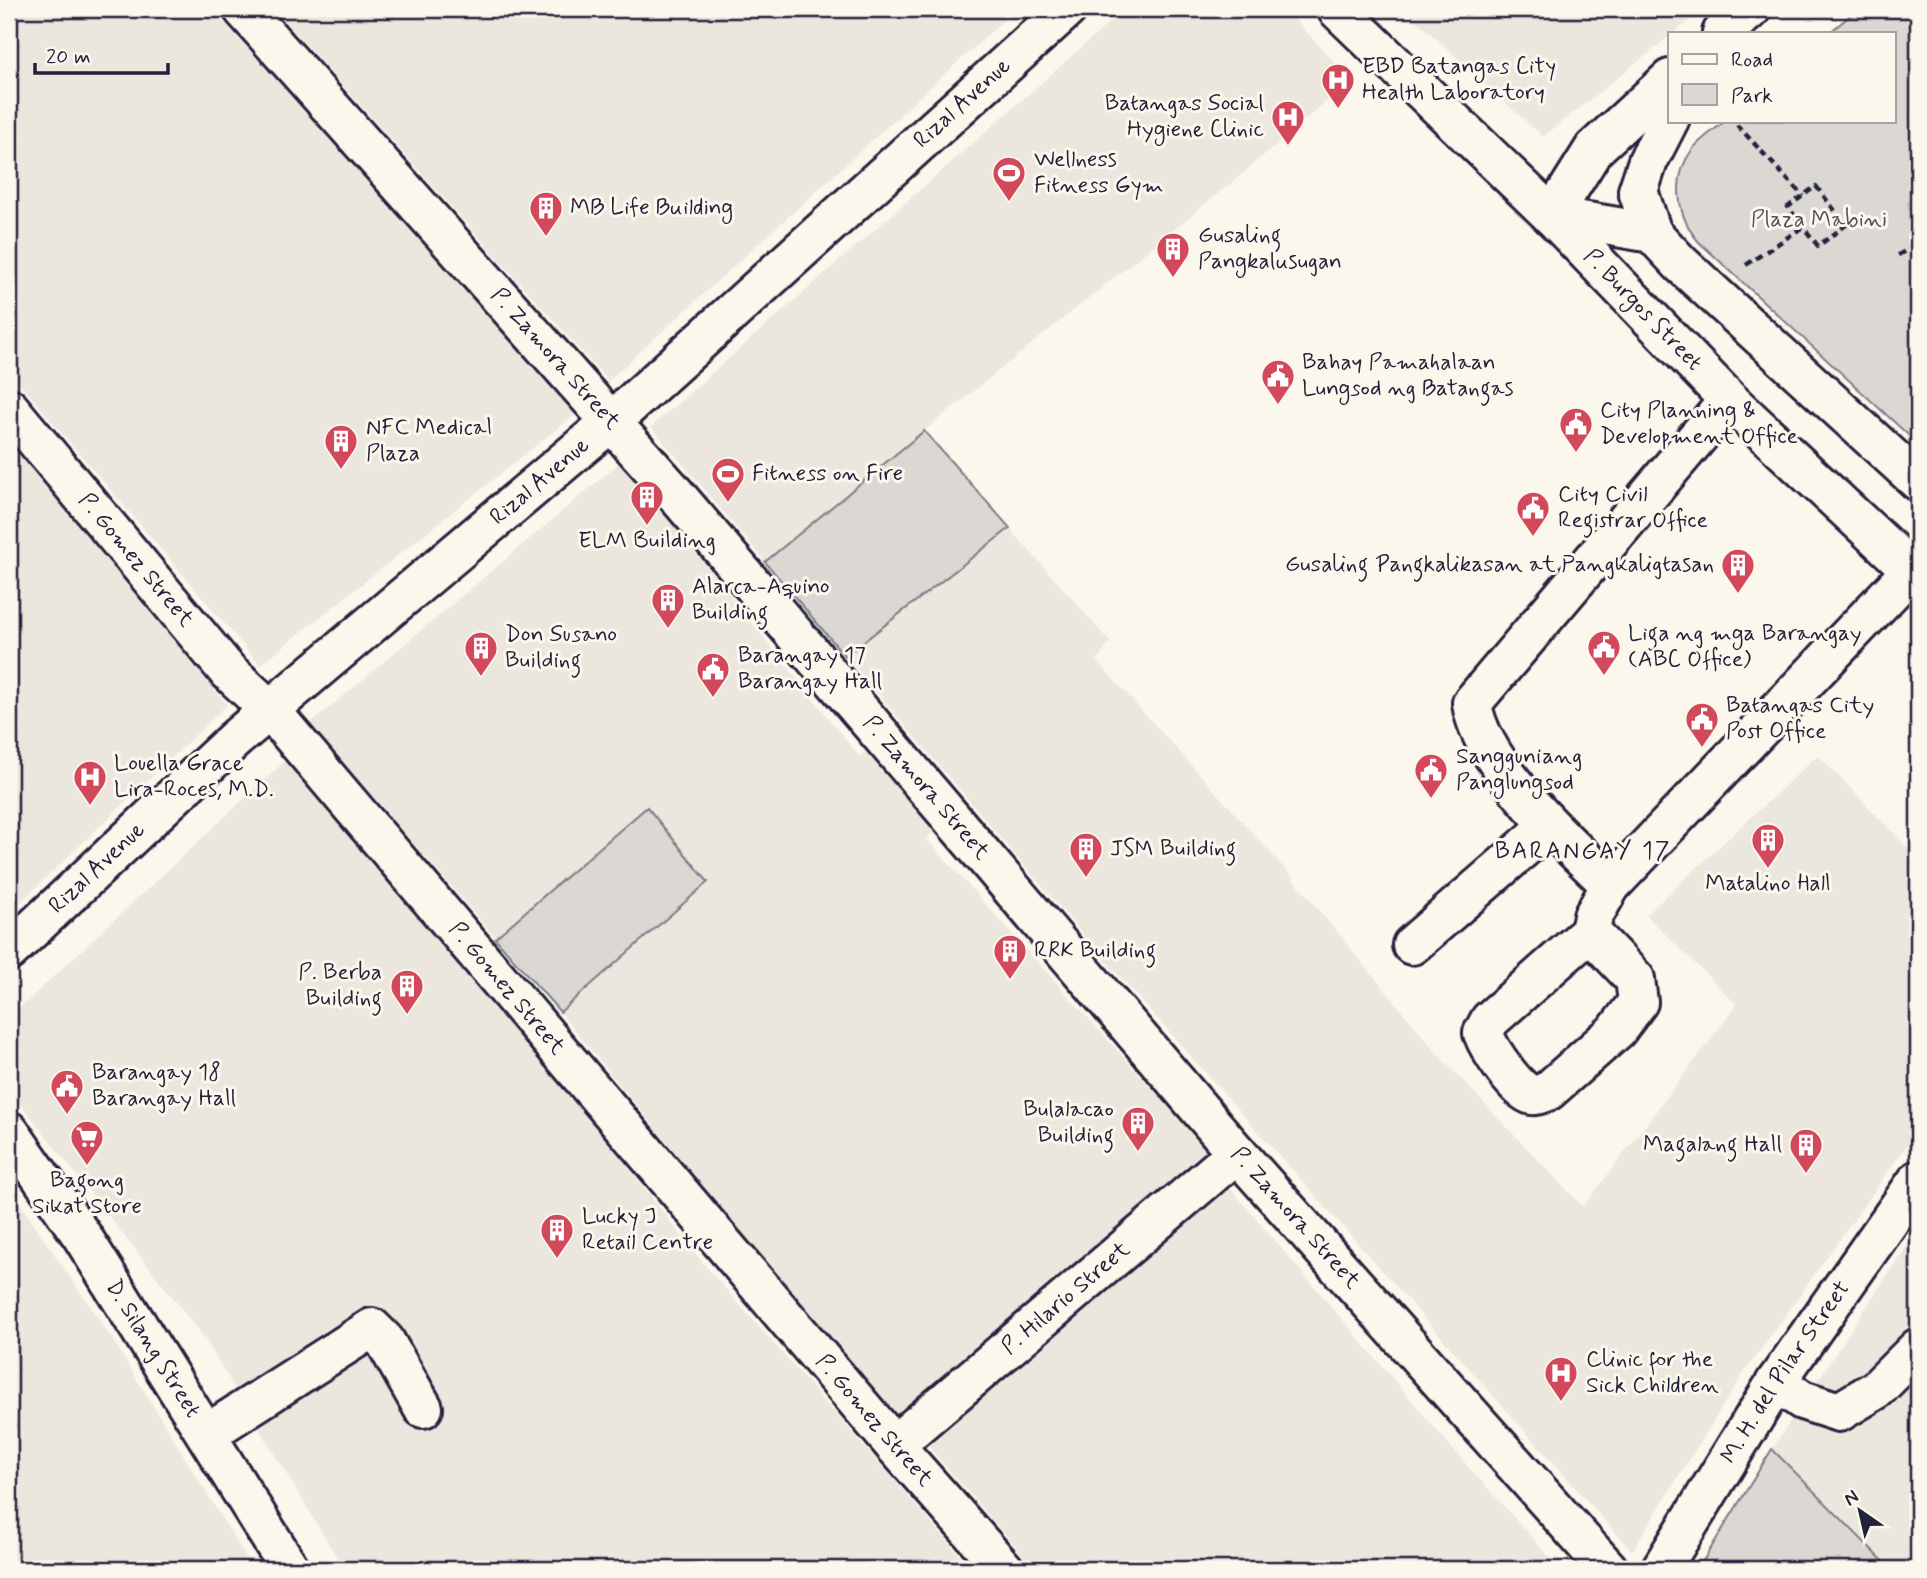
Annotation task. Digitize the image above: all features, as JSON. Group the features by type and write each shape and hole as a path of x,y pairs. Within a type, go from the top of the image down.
{"street":[{"name":"P. Zamora Street","path":"243,9 612,421 1237,1153 1608,1569"},
{"name":"Rizal Avenue","path":"9,951 235,739 612,421 1067,9"},
{"name":"P. Burgos Street","path":"1337,9 1552,216 1729,400 1915,573"},
{"path":"1723,32 1751,9"},
{"path":"1552,216 1594,149 1668,81"},
{"path":"1668,122 1648,160 1639,191 1652,233 1681,264 1918,481"},
{"name":"P. Burgos Street","path":"1552,216 1652,233"},
{"path":"1611,885 1549,826 1495,757 1474,719 1472,703 1729,400"},
{"name":"P. Gomez Street","path":"9,408 227,670 270,710 894,1446 1004,1569"},
{"path":"1590,932 1593,916 1611,885 1915,573"},
{"path":"1412,945 1549,826"},
{"name":"D. Silang Street","path":"9,1132 82,1236 208,1433 289,1569"},
{"name":"P. Hilario Street","path":"894,1446 1237,1153"},
{"name":"M. H. del Pilar Street","path":"1661,1569 1776,1382 1918,1180"},
{"path":"208,1433 372,1328 385,1341 423,1408"},
{"path":"1776,1382 1802,1400 1839,1412 1877,1389 1918,1348"}],"path":[{"path":"1737,125 1803,195"},
{"path":"1816,186 1846,225 1818,246 1788,207 1803,195 1816,186"},
{"path":"1743,267 1803,227"},
{"path":"1898,255 1918,244"}],"shaded area":[{"path":"9,9 212,9 578,412 260,665 9,371"},
{"path":"274,9 1016,9 608,381"},
{"path":"1125,9 1285,9 1351,80 1235,180 924,431 1110,642 1097,661 1286,870 1441,1058 1583,1207 1737,1005 1646,915 1818,755 1918,858 1918,1130 1741,1377 1632,1551 1097,951 651,427"},
{"path":"1404,9 1704,9 1675,32 1668,32 1668,38 1543,137"},
{"path":"9,443 227,705 9,913"},
{"path":"622,461 859,756 865,752 934,831 926,838 1211,1154 901,1428 560,1012 310,724"},
{"path":"285,761 538,1052 702,1262 972,1569 344,1569 203,1336 9,1089 9,1018"},
{"path":"1225,1182 1457,1454 1560,1569 1035,1569 922,1439"},
{"path":"9,1188 111,1337 253,1569 9,1569"},
{"path":"1918,1229 1918,1569 1891,1569 1772,1449"}],"green space":[{"name":"Plaza Mabini","path":"1858,9 1918,9 1918,444 1699,242 1686,221 1679,197 1685,161 1699,142 1724,122 1896,122 1896,32 1830,32"},
{"path":"924,431 1010,528 845,656 765,562"},
{"path":"647,807 708,882 560,1012 495,938"},
{"path":"1772,1449 1891,1569 1698,1569"}],"place":[{"name":"EBD Batangas City Health Laboratory","path":"1338,110"},
{"name":"Batangas Social Hygiene Clinic","path":"1288,147"},
{"name":"Wellness Fitness Gym","path":"1009,203"},
{"name":"MB Life Building","path":"546,238"},
{"name":"Gusaling Pangkalusugan","path":"1173,279"},
{"name":"Bahay Pamahalaan Lungsod ng Batangas","path":"1278,406"},
{"name":"City Planning & Development Office","path":"1576,454"},
{"name":"NFC Medical Plaza","path":"341,471"},
{"name":"Fitness on Fire","path":"728,504"},
{"name":"ELM Building","path":"647,527"},
{"name":"City Civil Registrar Office","path":"1533,538"},
{"name":"Gusaling Pangkalikasan at Pangkaligtasan","path":"1738,595"},
{"name":"Alarca-Aquino Building","path":"668,630"},
{"name":"Liga ng mga Barangay (ABC Office)","path":"1604,677"},
{"name":"Don Susano Building","path":"481,678"},
{"name":"Barangay 17 Barangay Hall","path":"713,699"},
{"name":"Batangas City Post Office","path":"1702,749"},
{"name":"Sangguniang Panglungsod","path":"1431,800"},
{"name":"Louella Grace Lira-Roces, M.D.","path":"90,807"},
{"name":"Matalino Hall","path":"1768,870"},
{"name":"JSM Building","path":"1086,879"},
{"name":"RRK Building","path":"1010,981"},
{"name":"P. Berba Building","path":"407,1016"},
{"name":"Barangay 18 Barangay Hall","path":"67,1116"},
{"name":"Bulalacao Building","path":"1138,1153"},
{"name":"Bagong Sikat Store","path":"87,1167"},
{"name":"Magalang Hall","path":"1806,1175"},
{"name":"Lucky J Retail Centre","path":"557,1260"},
{"name":"Clinic for the Sick Children","path":"1561,1403"}],"district":[{"name":"BARANGAY 17","path":"1583,851"}]}
